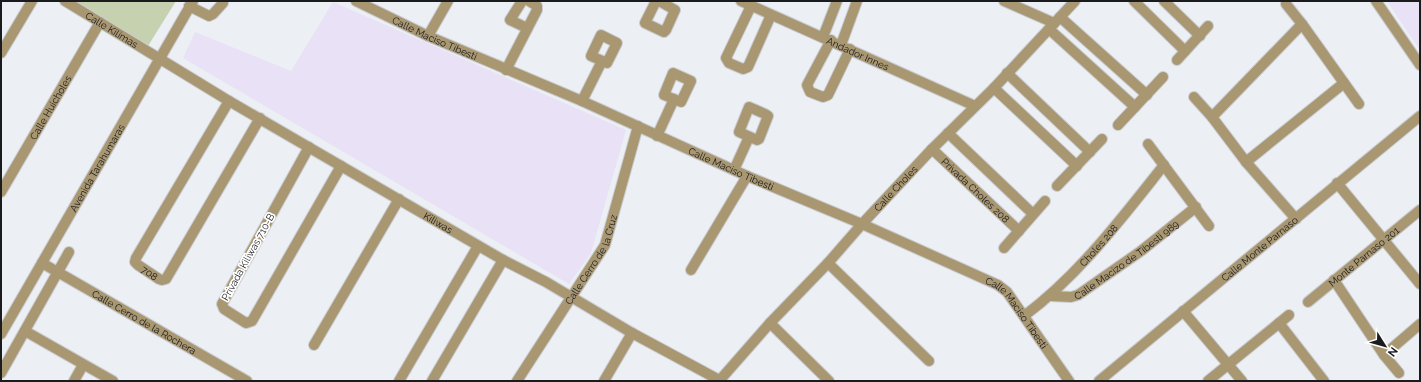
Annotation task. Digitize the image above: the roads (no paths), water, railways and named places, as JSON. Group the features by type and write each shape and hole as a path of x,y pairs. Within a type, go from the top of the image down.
{"street":[{"path":"1,53 32,1"},
{"name":"Calle Kilimas","path":"65,1 159,57"},
{"name":"Calle Maciso Tibesti","path":"356,1 428,36 582,101 747,176 862,224 998,285 1007,292 1069,381"},
{"path":"428,36 448,1"},
{"path":"522,1 510,20 527,28"},
{"path":"506,70 538,8 529,1"},
{"name":"Andador Innes","path":"740,1 756,5 771,15 846,47 975,106"},
{"path":"837,1 827,39 807,85 810,92 823,97 828,95 846,47 857,1"},
{"path":"1004,1 1054,23 1147,95"},
{"name":"Calle Choles","path":"720,380 770,323 828,263 932,149 994,88 1075,1"},
{"path":"1134,1 1185,51"},
{"path":"1164,1 1200,36"},
{"path":"1376,1 1420,65"},
{"path":"191,4 208,16 213,14 223,3"},
{"name":"Avenida Tarahumaras","path":"1,332 191,4"},
{"path":"1286,4 1359,104"},
{"path":"756,5 726,58 729,63 743,69 748,67 771,15"},
{"name":"Calle Huicholes","path":"1,192 100,22"},
{"path":"1054,23 1135,107"},
{"path":"1212,117 1302,24"},
{"path":"1177,60 1208,26"},
{"name":"Kiliwas","path":"159,57 229,101 478,246 573,297 706,377 720,380"},
{"path":"582,101 602,62"},
{"path":"1007,73 1090,152"},
{"path":"1118,125 1163,77"},
{"path":"1246,162 1344,83"},
{"path":"994,88 1076,166"},
{"path":"1194,98 1212,117 1246,162 1296,219"},
{"path":"657,136 674,99"},
{"name":"708","path":"229,101 136,258 135,262 138,265 159,279 162,280 166,278 260,118"},
{"name":"Calle Monte Parnaso","path":"1099,381 1420,116"},
{"name":"Calle Cerro de la Cruz","path":"517,381 573,297 605,245 638,126"},
{"path":"948,133 1033,214"},
{"path":"734,170 749,137"},
{"path":"1057,186 1102,139"},
{"path":"1148,144 1209,226"},
{"name":"Privada Kiliwas 710-B","path":"309,147 222,304 224,309 246,323 252,321 341,166"},
{"name":"Privada Choles 208","path":"932,149 1019,231"},
{"name":"Choles 208","path":"1024,316 1050,296 1114,228 1164,165"},
{"path":"691,270 747,176"},
{"path":"1337,183 1420,284"},
{"path":"314,345 398,199"},
{"name":"Privada Choles 208","path":"1004,248 1045,201"},
{"name":"Calle Macizo de Tibesti 989","path":"1050,296 1071,297 1078,295 1141,251 1196,207"},
{"name":"Monte Parnaso 201","path":"1308,302 1420,210"},
{"path":"400,381 478,246"},
{"path":"1,373 26,331 69,252"},
{"path":"432,381 503,260"},
{"name":"Calle Cerro de la Rochera","path":"42,263 247,381"},
{"path":"828,263 929,361"},
{"path":"1334,280 1384,356 1399,373"},
{"path":"1183,311 1242,381"},
{"path":"1208,381 1289,315"},
{"path":"770,323 829,381"},
{"path":"1279,323 1324,381"},
{"path":"1384,356 1420,324"},
{"path":"26,331 113,381"},
{"path":"604,381 632,333"},
{"path":"74,381 83,365"}]}
